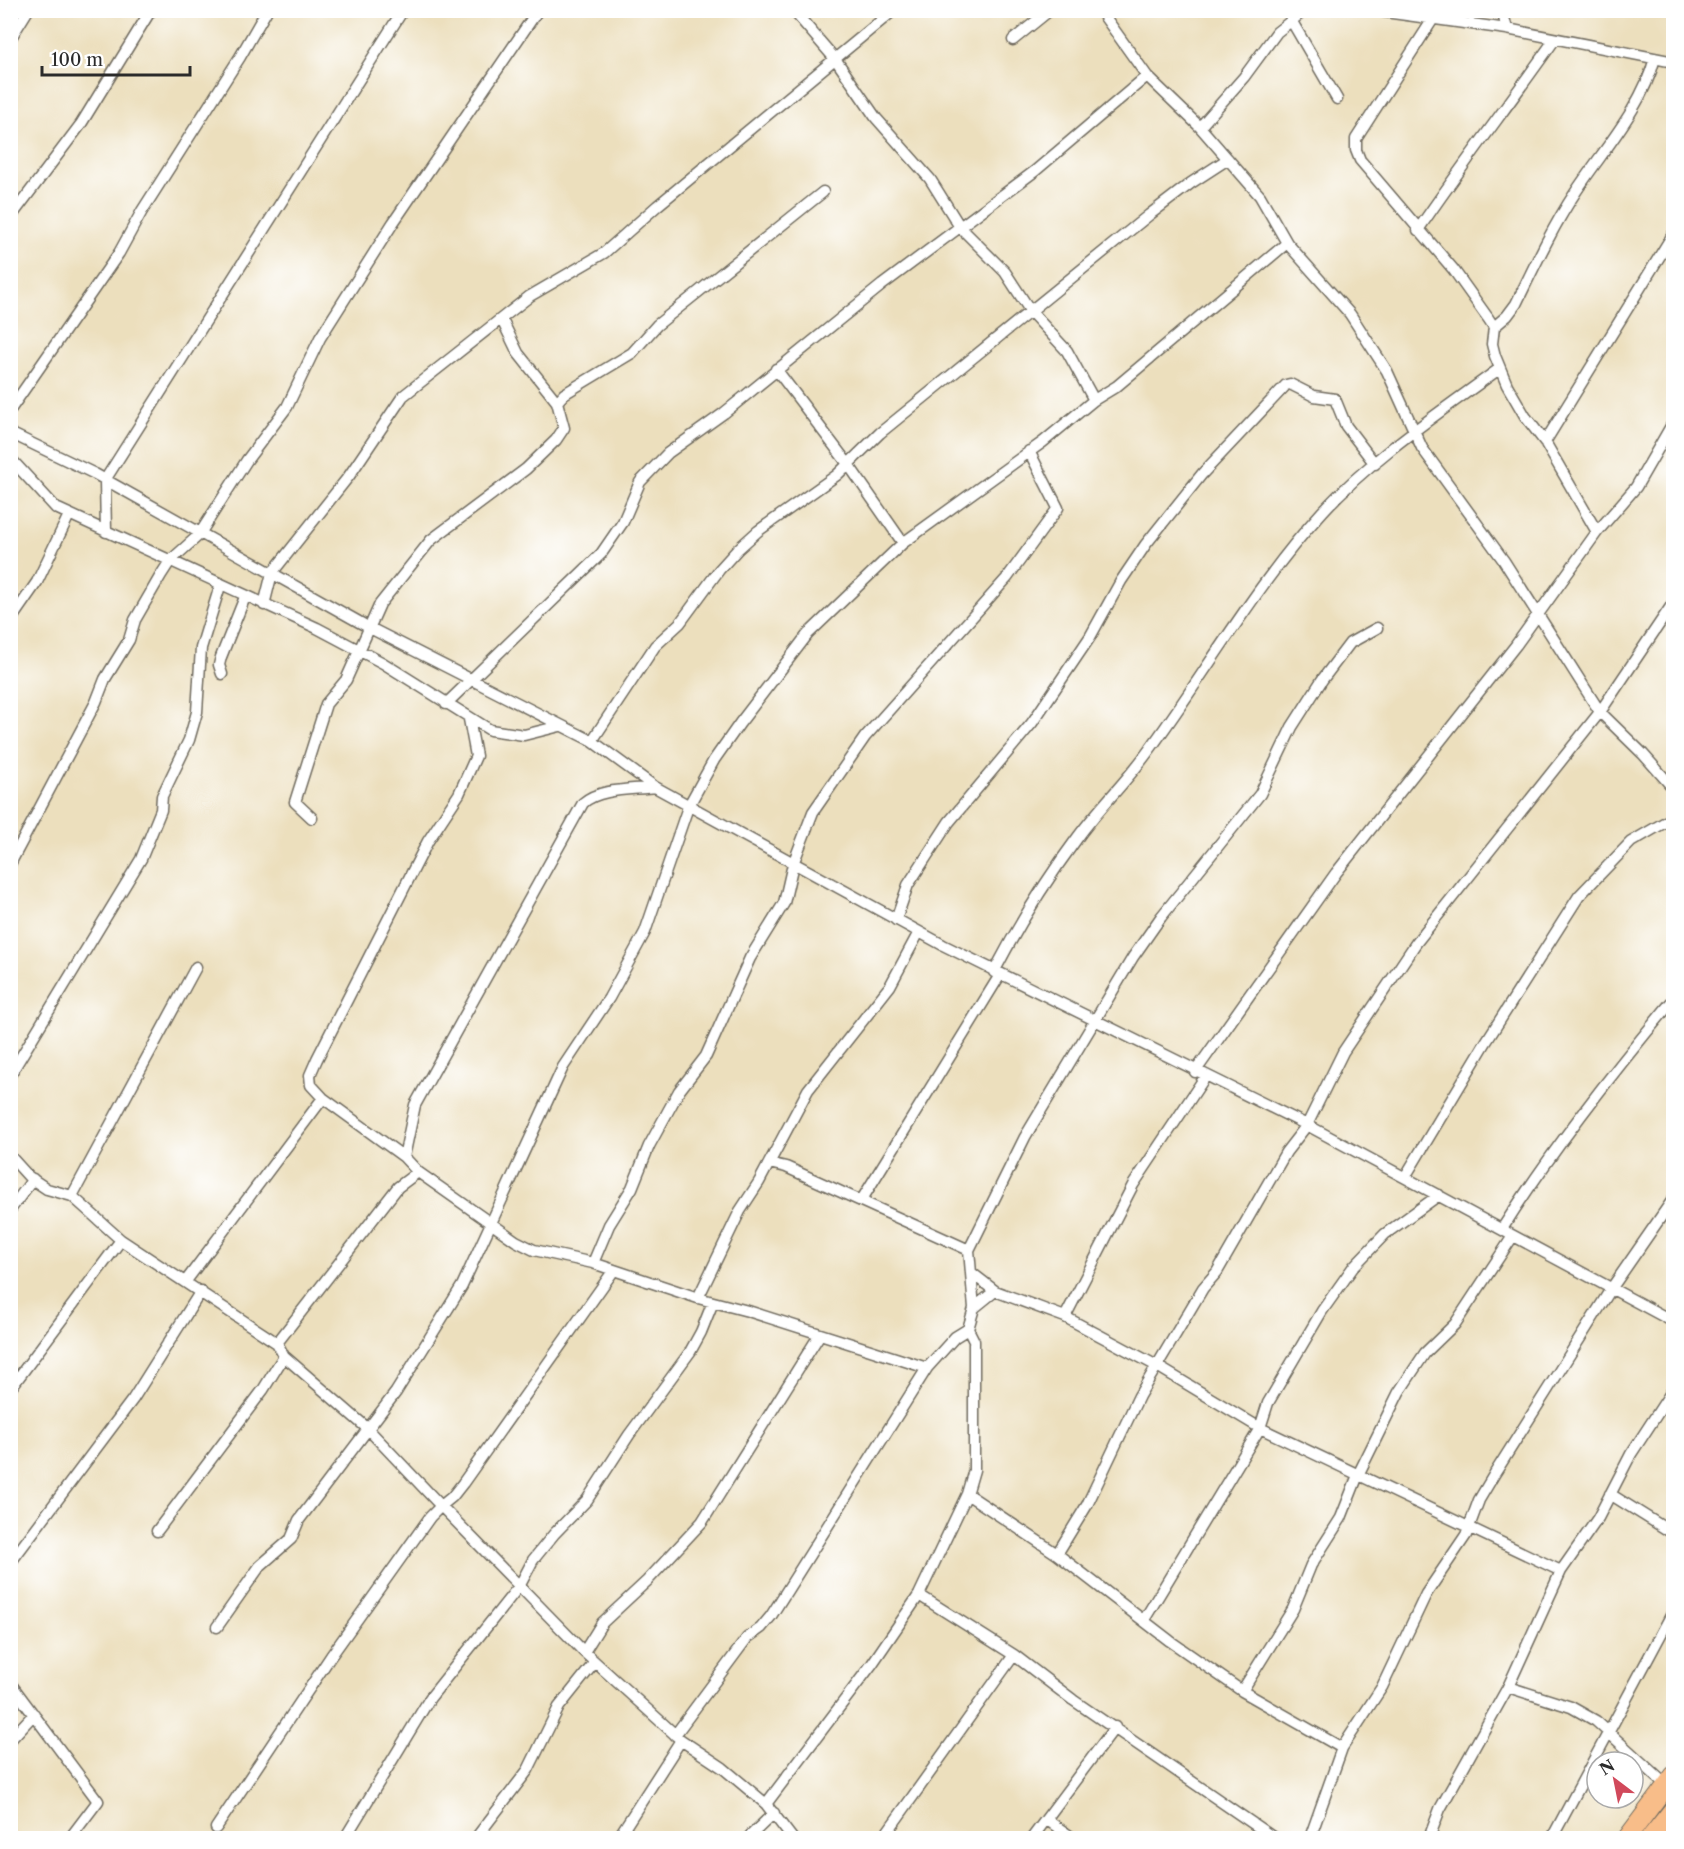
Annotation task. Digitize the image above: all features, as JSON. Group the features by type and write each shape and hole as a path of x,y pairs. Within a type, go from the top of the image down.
{"highway":[{"path":"1627,1839 1670,1780"},
{"path":"1650,1839 1674,1808"}],"street":[{"path":"10,39 28,10"},
{"path":"10,218 81,124 151,10"},
{"path":"10,410 119,253 142,211 240,57 267,10"},
{"path":"106,532 105,480 403,10"},
{"path":"10,864 96,702 105,679 129,640 135,620 170,561 199,535 248,460 287,407 320,338 393,223 538,10"},
{"path":"793,10 836,60 876,118 930,179 960,227 1005,272 1031,312 1067,351 1094,400"},
{"path":"264,605 272,573 349,476 403,396 530,296 604,253 657,206 894,10"},
{"path":"1013,40 1050,10"},
{"path":"1100,10 1146,76 1200,127 1260,196 1287,243 1350,314 1387,371 1422,448 1538,613 1599,712 1643,754 1674,789"},
{"path":"1200,127 1244,77 1291,15 1305,10"},
{"path":"1371,10 1507,29 1674,62"},
{"path":"1502,10 1507,29"},
{"path":"1291,15 1336,99"},
{"path":"1433,19 1355,144 1360,160 1453,269 1494,327"},
{"path":"1418,230 1465,160 1505,111 1555,39"},
{"path":"1597,532 1545,441 1525,416 1499,369 1492,344 1494,327 1516,304 1574,194 1612,141 1650,76 1655,58"},
{"path":"446,704 601,554 623,522 640,482 668,453 724,413 776,369 1035,171 1146,76"},
{"path":"592,741 655,646 680,623 719,570 758,531 837,476 880,433 1157,209 1228,159"},
{"path":"556,402 564,394 632,353 657,325 823,192"},
{"path":"1545,441 1674,233"},
{"path":"217,1628 260,1566 291,1539 299,1520 401,1385 462,1286 563,1066 609,998 645,932 688,807 714,760 808,634 903,543 1029,451 1094,400 1117,386 1287,243"},
{"path":"312,818 295,802 296,795 326,704 346,680 380,604 431,540 496,493 556,440 564,428 556,402 518,353 502,320"},
{"path":"776,369 848,464 903,543"},
{"path":"861,1201 997,973 1020,922 1079,836 1145,756 1252,601 1324,510 1414,430 1499,369"},
{"path":"896,920 908,885 949,822 985,775 1016,744 1032,723 1090,637 1121,580 1146,544 1202,474 1286,385 1290,384 1314,396 1335,399 1346,426 1375,464"},
{"path":"1065,1317 1133,1185 1200,1074 1336,873 1426,756 1516,645 1597,532 1636,487 1674,421"},
{"path":"10,433 105,480 199,535 368,627 592,741 655,787 688,807 896,920 1093,1022 1307,1125 1674,1322"},
{"path":"593,1263 609,1225 632,1188 649,1146 679,1091 706,1056 750,958 784,903 793,864 813,812 865,737 1007,578 1058,508 1029,451"},
{"path":"10,458 56,508 360,651 490,730 515,735 532,735 561,726"},
{"path":"10,621 37,582 69,515"},
{"path":"10,1075 141,859 161,810 162,796 197,712 201,648 220,586"},
{"path":"222,674 219,665 221,657 245,597"},
{"path":"1057,1554 1087,1505 1139,1396 1203,1288 1217,1272 1280,1161 1307,1125 1343,1052 1416,943 1599,712 1674,602"},
{"path":"618,1839 678,1737 747,1638 761,1628 771,1616 927,1368 955,1337 968,1329 974,1308 969,1250 1025,1137 1093,1022 1161,917 1260,794 1292,727 1337,658 1350,643 1377,628"},
{"path":"469,719 476,756 459,794 423,851 310,1075 311,1085 323,1098 404,1157 418,1172 516,1241 534,1250 593,1263 698,1298 927,1368"},
{"path":"404,1157 415,1105 583,803 589,797 599,794 655,787"},
{"path":"1405,1177 1486,1042 1579,896 1631,842 1674,817"},
{"path":"698,1298 729,1231 819,1073 890,986 919,932"},
{"path":"72,1196 196,967"},
{"path":"1502,1230 1532,1182 1600,1088 1674,999"},
{"path":"186,1281 323,1098"},
{"path":"10,1156 33,1179 47,1189 72,1196 121,1240 277,1343 284,1356 367,1428 584,1652 678,1737 723,1768 770,1808 792,1839"},
{"path":"769,1163 786,1167 969,1250"},
{"path":"277,1343 398,1187 418,1172"},
{"path":"10,1210 33,1179"},
{"path":"1144,1620 1260,1428 1268,1403 1322,1311 1354,1266 1385,1234 1438,1196"},
{"path":"1310,1839 1324,1793 1342,1748 1382,1687 1426,1594 1466,1535 1467,1526 1495,1473 1611,1289 1674,1198"},
{"path":"1242,1691 1293,1609 1311,1565 1341,1518 1358,1475 1399,1392 1414,1368 1455,1323 1513,1236"},
{"path":"10,1389 121,1240"},
{"path":"216,1828 363,1609 430,1517 452,1497 463,1483 614,1270"},
{"path":"972,1274 995,1291 1065,1317 1157,1366 1260,1428 1561,1571"},
{"path":"10,1563 133,1399 201,1291"},
{"path":"974,1308 995,1291"},
{"path":"345,1839 430,1698 520,1585 533,1560 587,1500 629,1435 690,1352 713,1302"},
{"path":"748,1839 919,1595 967,1494 974,1470 974,1341 968,1329"},
{"path":"584,1652 602,1623 702,1522 820,1334"},
{"path":"157,1531 262,1390 284,1356"},
{"path":"1429,1839 1440,1809 1509,1687 1561,1571 1598,1518 1631,1454 1674,1388"},
{"path":"967,1494 1057,1554 1242,1691 1342,1748"},
{"path":"1610,1494 1674,1534"},
{"path":"919,1595 1014,1655 1073,1700 1274,1839"},
{"path":"1552,1839 1674,1610"},
{"path":"883,1839 1014,1655"},
{"path":"476,1839 528,1770 559,1707 595,1662"},
{"path":"10,1683 98,1801 70,1839"},
{"path":"1509,1687 1571,1707 1608,1731 1670,1780"},
{"path":"10,1740 34,1713"},
{"path":"1032,1839 1115,1727"},
{"path":"1047,1820 1073,1839"}]}
